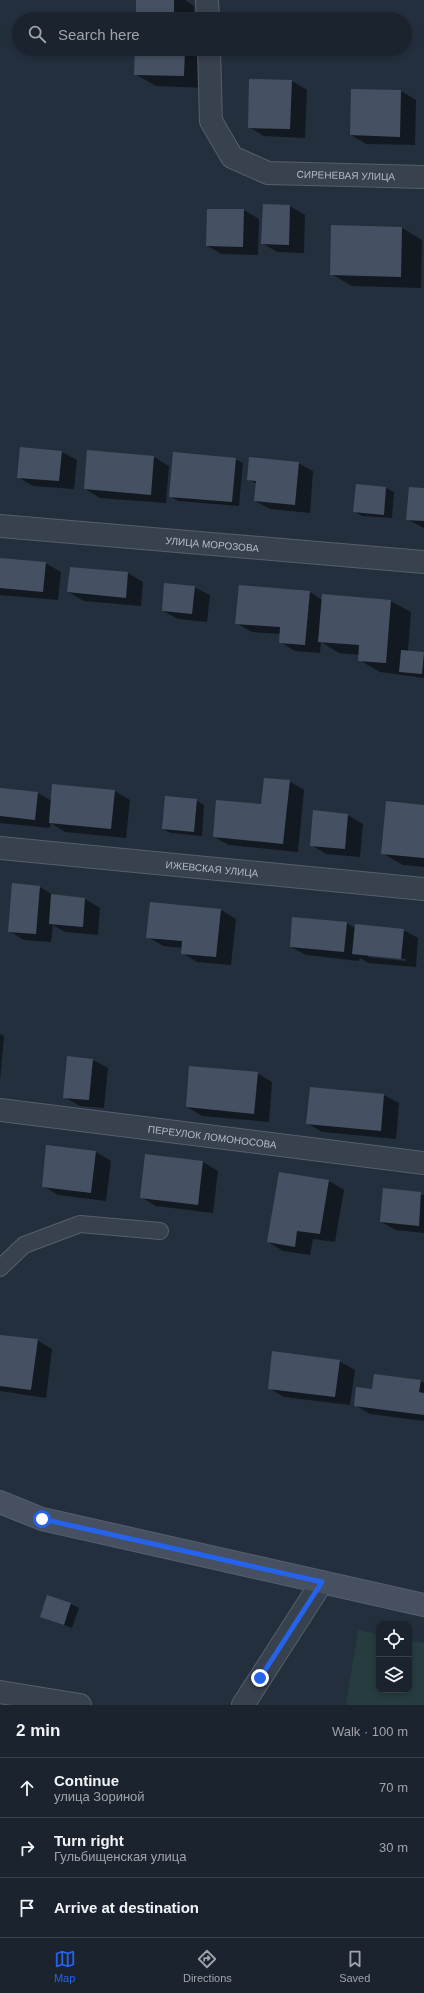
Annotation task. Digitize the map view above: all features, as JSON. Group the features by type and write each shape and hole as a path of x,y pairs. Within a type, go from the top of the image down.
{"main road":[{"path":"0,1502 42,1519 424,1605"}],"street":[{"path":"207,0 208,12"},
{"name":"СИРЕНЕВАЯ УЛИЦА","path":"209,56 211,120 232,157 268,174 424,178"},
{"name":"УЛИЦА МОРОЗОВА","path":"0,526 424,562"},
{"name":"ИЖЕВСКАЯ УЛИЦА","path":"0,848 424,889"},
{"name":"ПЕРЕУЛОК ЛОМОНОСОВА","path":"0,1110 424,1163"},
{"path":"243,1705 322,1582"},
{"path":"0,1692 80,1705"}],"lane":[{"path":"0,1268 24,1245 80,1224 160,1230"}],"green space":[{"path":"358,1630 376,1633 376,1693 412,1693 412,1641 424,1643 424,1705 346,1705"}],"building":[{"path":"136,0 174,0 174,12 136,12"},
{"path":"135,56 185,56 184,76 134,75"},
{"path":"249,79 292,80 290,129 248,128"},
{"path":"351,89 401,90 400,137 350,135"},
{"path":"263,204 290,205 289,245 261,244"},
{"path":"207,209 244,209 243,247 206,246"},
{"path":"331,225 402,227 401,277 330,275"},
{"path":"20,447 62,451 59,481 17,478"},
{"path":"87,450 154,456 151,495 84,489"},
{"path":"173,452 236,458 232,502 169,497"},
{"path":"249,457 299,462 295,505 254,501 256,481 247,480"},
{"path":"356,484 386,487 384,515 353,512"},
{"path":"409,487 424,488 424,521 406,520"},
{"path":"0,558 46,562 43,592 0,588"},
{"path":"70,567 128,572 126,598 67,592"},
{"path":"164,583 195,586 192,614 162,611"},
{"path":"239,585 310,591 305,645 279,643 280,627 235,624"},
{"path":"322,594 391,600 386,663 358,661 359,645 318,642"},
{"path":"401,650 424,652 422,674 399,672"},
{"path":"264,778 290,780 283,844 213,837 216,800 261,804"},
{"path":"52,784 115,790 111,829 49,823"},
{"path":"0,788 38,792 35,820 0,816"},
{"path":"165,796 197,799 194,832 162,829"},
{"path":"386,801 424,805 424,858 381,854"},
{"path":"313,810 348,814 345,849 310,846"},
{"path":"12,883 40,886 36,934 8,932"},
{"path":"51,894 85,898 83,927 49,924"},
{"path":"150,902 221,909 216,957 181,954 182,941 146,938"},
{"path":"292,917 347,922 344,952 290,947"},
{"path":"355,924 404,929 401,959 352,954"},
{"path":"67,1056 93,1059 89,1100 63,1098"},
{"path":"189,1066 258,1072 254,1114 186,1107"},
{"path":"310,1087 384,1094 381,1131 306,1124"},
{"path":"46,1145 96,1151 91,1193 42,1187"},
{"path":"145,1154 203,1161 198,1205 140,1198"},
{"path":"279,1172 329,1180 320,1234 297,1231 295,1247 267,1242"},
{"path":"383,1188 421,1192 419,1226 380,1222"},
{"path":"0,1335 38,1339 31,1390 0,1386"},
{"path":"272,1351 340,1360 335,1397 268,1389"},
{"path":"374,1374 421,1380 419,1392 424,1393 424,1415 354,1406 356,1387 372,1389"},
{"path":"47,1595 71,1603 64,1625 40,1617"}],"route":[{"path":"42,1519 322,1582 260,1678"}]}
